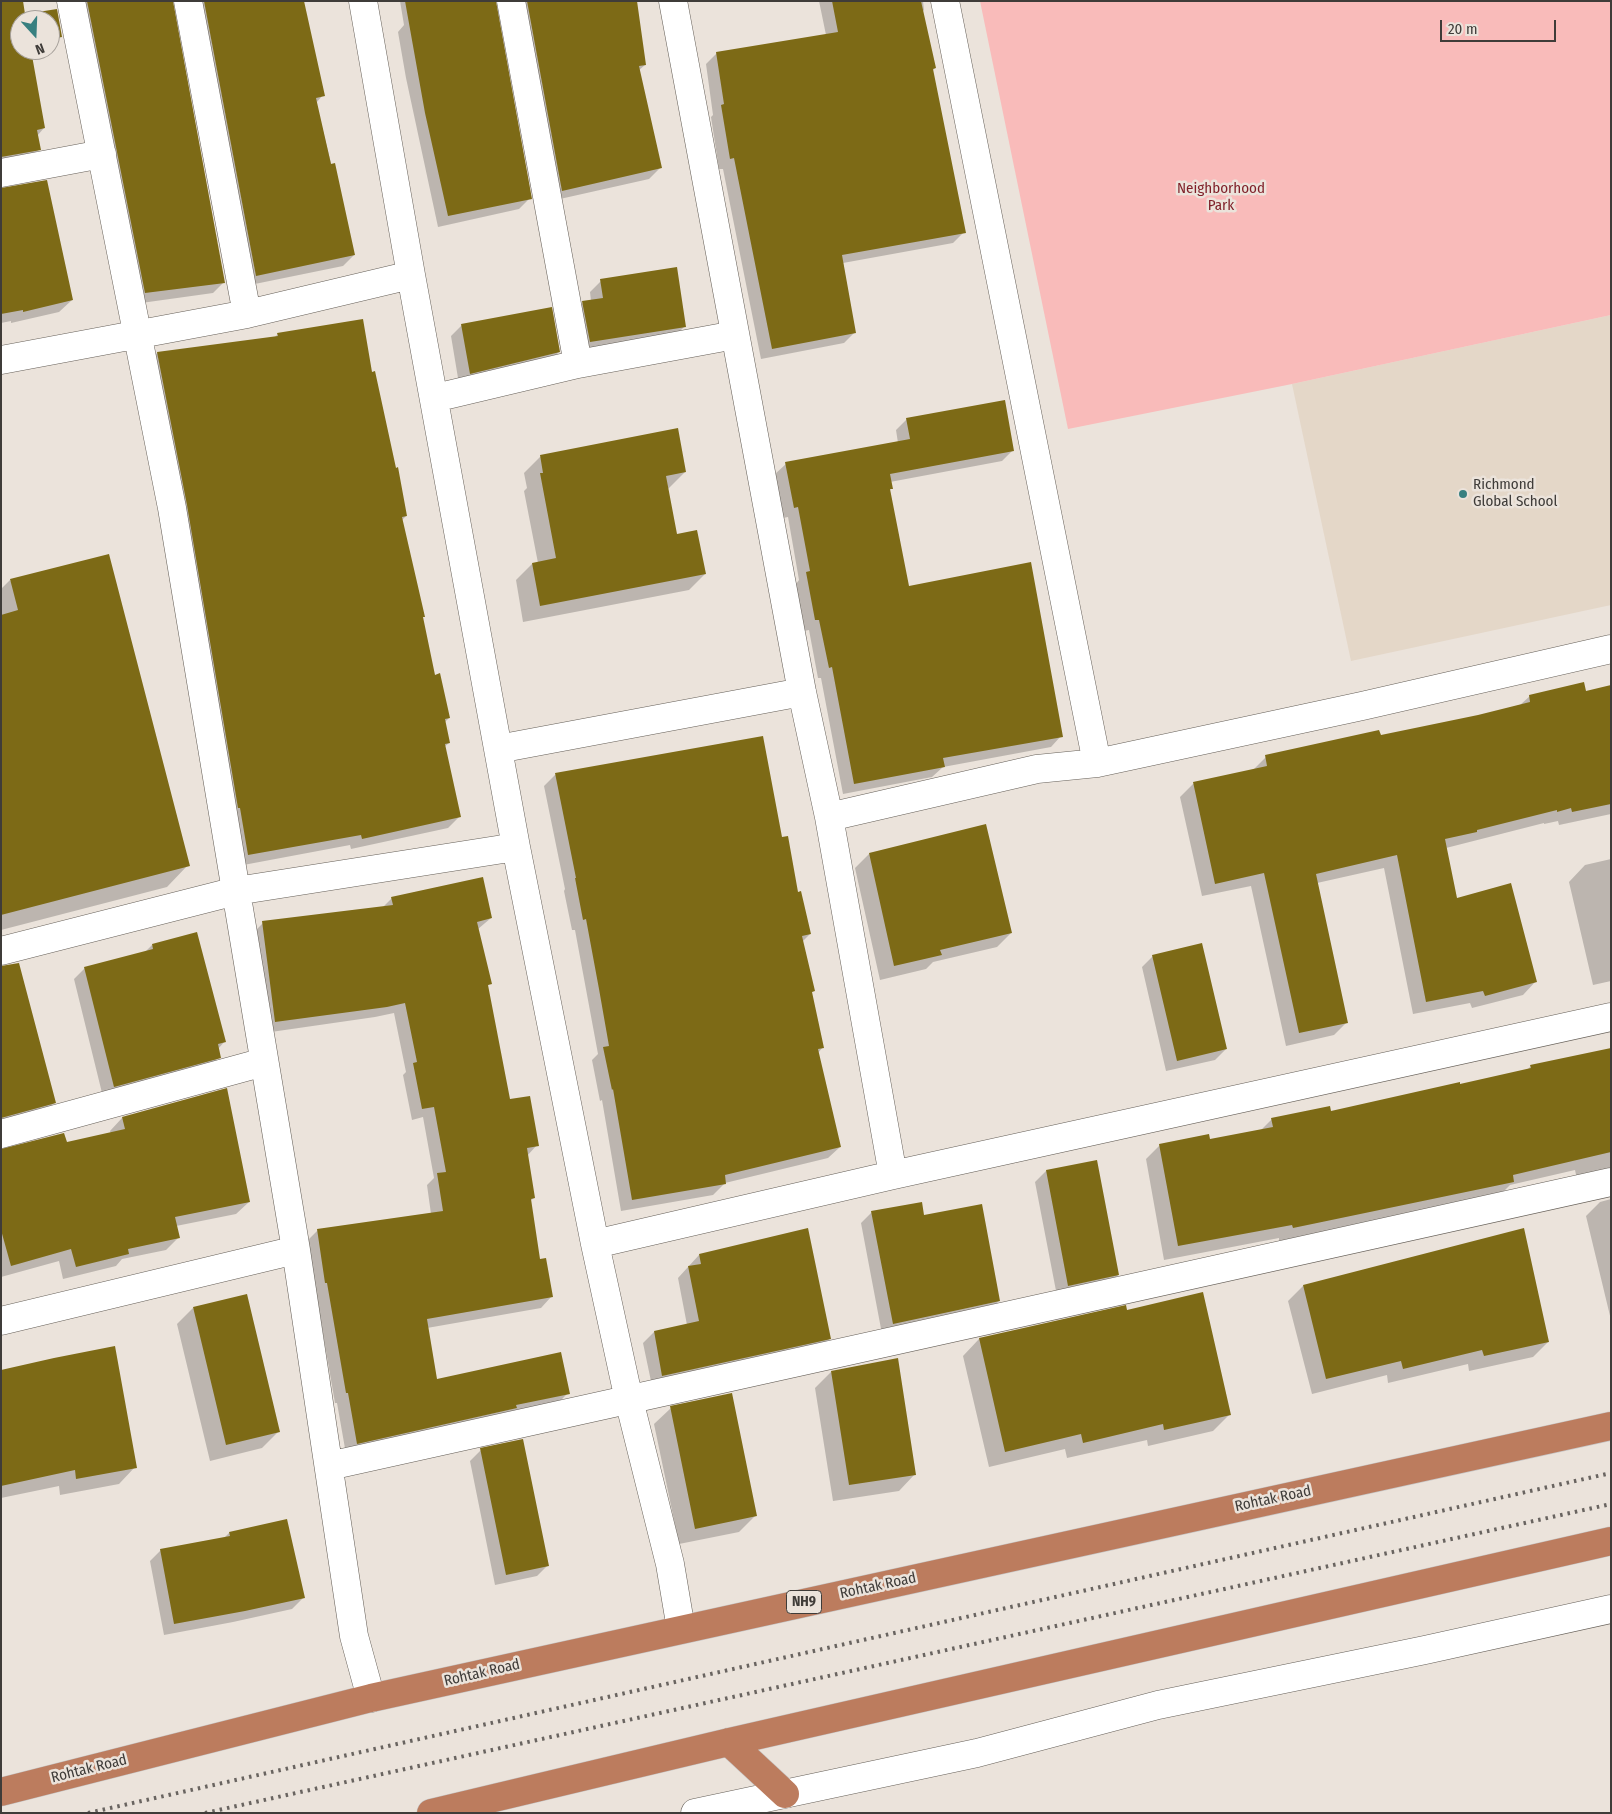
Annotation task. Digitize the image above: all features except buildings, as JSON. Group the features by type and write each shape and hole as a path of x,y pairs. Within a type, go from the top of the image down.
{"highway":[{"name":"Rohtak Road","path":"1,1792 371,1698 681,1628 1611,1426"},
{"path":"431,1813 729,1742 1611,1541"},
{"path":"729,1742 785,1794"}],"street":[{"path":"71,1 172,508 296,1250 354,1636 371,1698"},
{"path":"188,1 247,314"},
{"path":"363,1 516,848 595,1244 629,1400 670,1564 681,1628"},
{"path":"510,1 578,364"},
{"path":"673,1 802,692 829,817 893,1176"},
{"path":"945,1 1097,763"},
{"path":"1,173 102,154"},
{"path":"1,360 247,314 411,275"},
{"path":"435,398 578,364 734,335"},
{"path":"829,817 1036,769 1097,763 1372,704 1611,648"},
{"path":"498,749 802,692"},
{"path":"1,951 236,891 516,848"},
{"path":"595,1244 1611,1017"},
{"path":"1,1134 264,1062"},
{"path":"328,1466 1611,1182"},
{"path":"1,1321 296,1250"},
{"path":"695,1813 977,1753 1158,1705 1425,1650 1611,1609"}],"shaded area":[{"name":"Richmond Global School","path":"1611,315 1611,605 1351,661 1292,384"}],"green space":[{"name":"Neighborhood Park","path":"980,1 1611,1 1611,315 1292,384 1068,429"}],"railway":[{"path":"88,1813 1611,1473"},
{"path":"205,1813 1611,1504"}],"place":[{"name":"Richmond Global School","path":"1463,494"}]}
